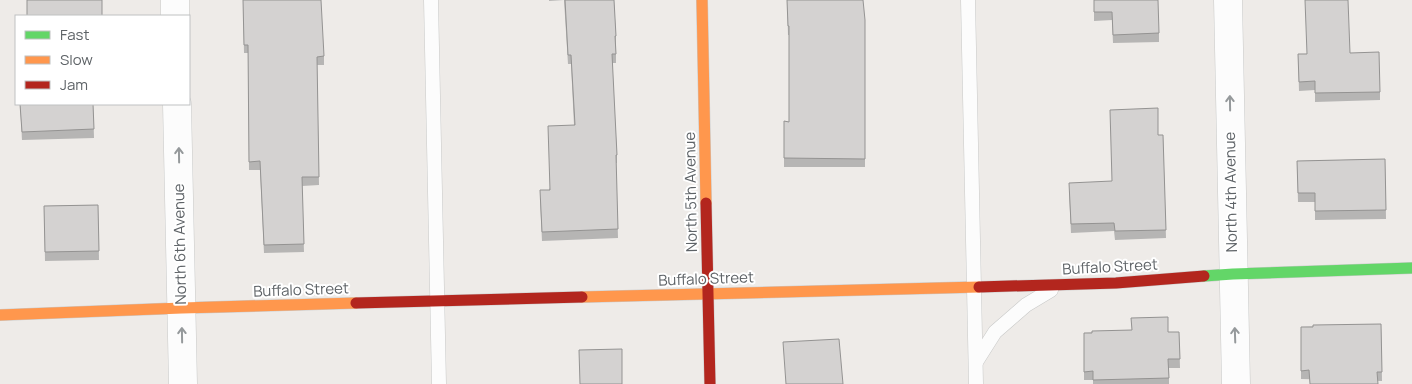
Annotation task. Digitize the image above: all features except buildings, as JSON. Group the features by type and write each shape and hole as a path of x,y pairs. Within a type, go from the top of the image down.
{"street":[{"path":"175,0 176,15"},
{"name":"North 5th Avenue","path":"702,0 710,384"},
{"name":"North 4th Avenue","path":"1228,0 1236,384"},
{"name":"North 6th Avenue","path":"177,105 183,384"},
{"name":"Buffalo Street","path":"0,315 182,308 1059,285 1116,283 1233,274 1412,268"}],"lane":[{"path":"431,0 439,384"},
{"path":"968,0 976,384"},
{"path":"976,362 995,332 1026,305 1059,285"}],"traffic: fast":[{"path":"1204,276 1412,268"}],"traffic: slow":[{"path":"702,0 706,203"},
{"path":"582,297 979,287"},
{"path":"0,315 356,303"}],"traffic: jam":[{"path":"706,203 710,384"},
{"path":"979,287 1116,283 1204,276"},
{"path":"356,303 582,297"}]}
